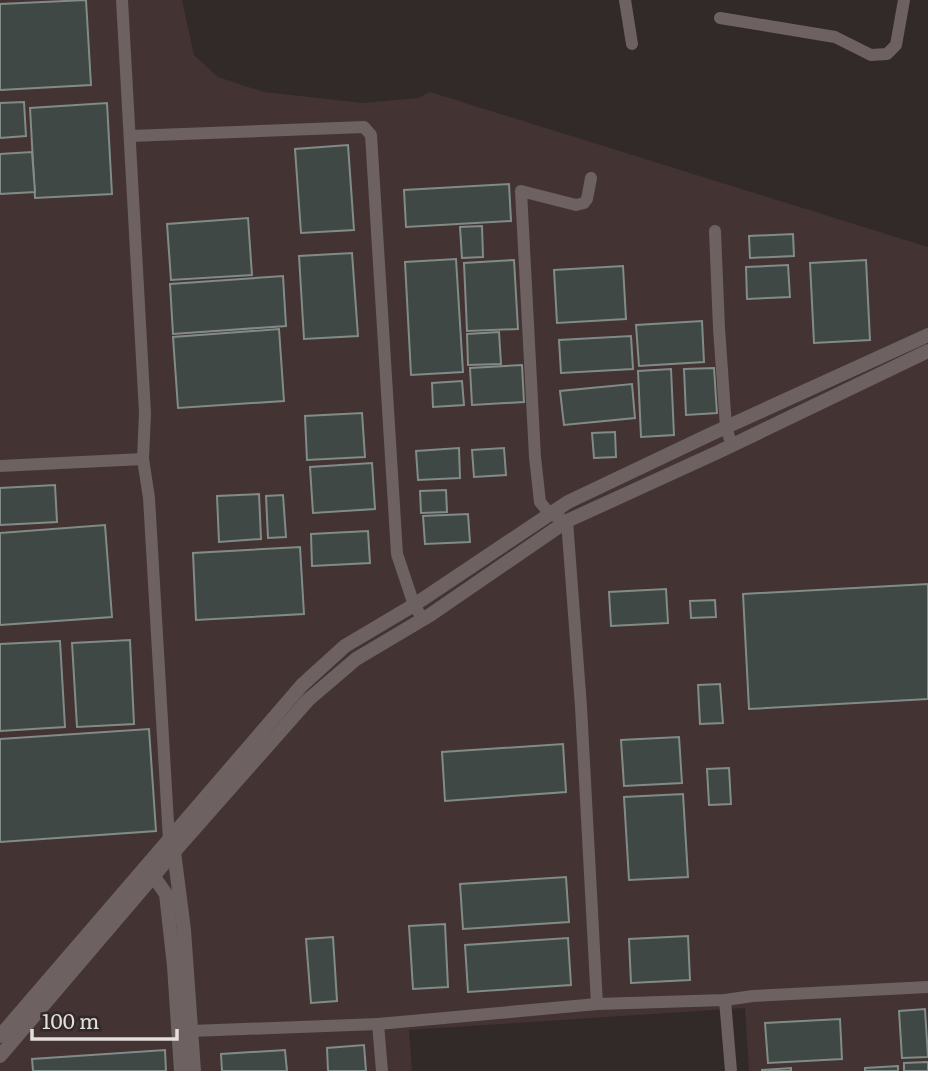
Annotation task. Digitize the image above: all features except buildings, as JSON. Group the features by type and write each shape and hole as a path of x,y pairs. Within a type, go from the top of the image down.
{"street":[{"path":"122,0 145,412 143,459 149,498 172,846 184,930 194,1071"},
{"path":"625,0 632,44"},
{"path":"720,18 835,37 871,55 887,54 896,45 904,0"},
{"path":"130,136 364,127 371,135 397,554 414,605 423,620"},
{"path":"567,521 550,514 540,502 534,457 521,191 576,205 587,199 591,177"},
{"path":"715,232 726,427 732,446"},
{"path":"0,1056 302,685 345,646 414,605 568,502 928,335"},
{"path":"172,846 308,700 356,659 423,620 567,521 732,446 928,351"},
{"path":"0,466 143,459"},
{"path":"567,521 581,707 597,1004"},
{"path":"0,1036 149,873"},
{"path":"149,873 166,894 181,1071"},
{"path":"191,1031 378,1024 597,1004 725,1000 753,996 928,987"},
{"path":"725,1000 731,1071"},
{"path":"378,1024 382,1071"}],"shaded area":[{"path":"0,0 182,0 194,55 218,77 264,92 363,103 418,98 430,92 928,247 928,1071 749,1071 745,1008 409,1030 412,1071 0,1071"}]}
